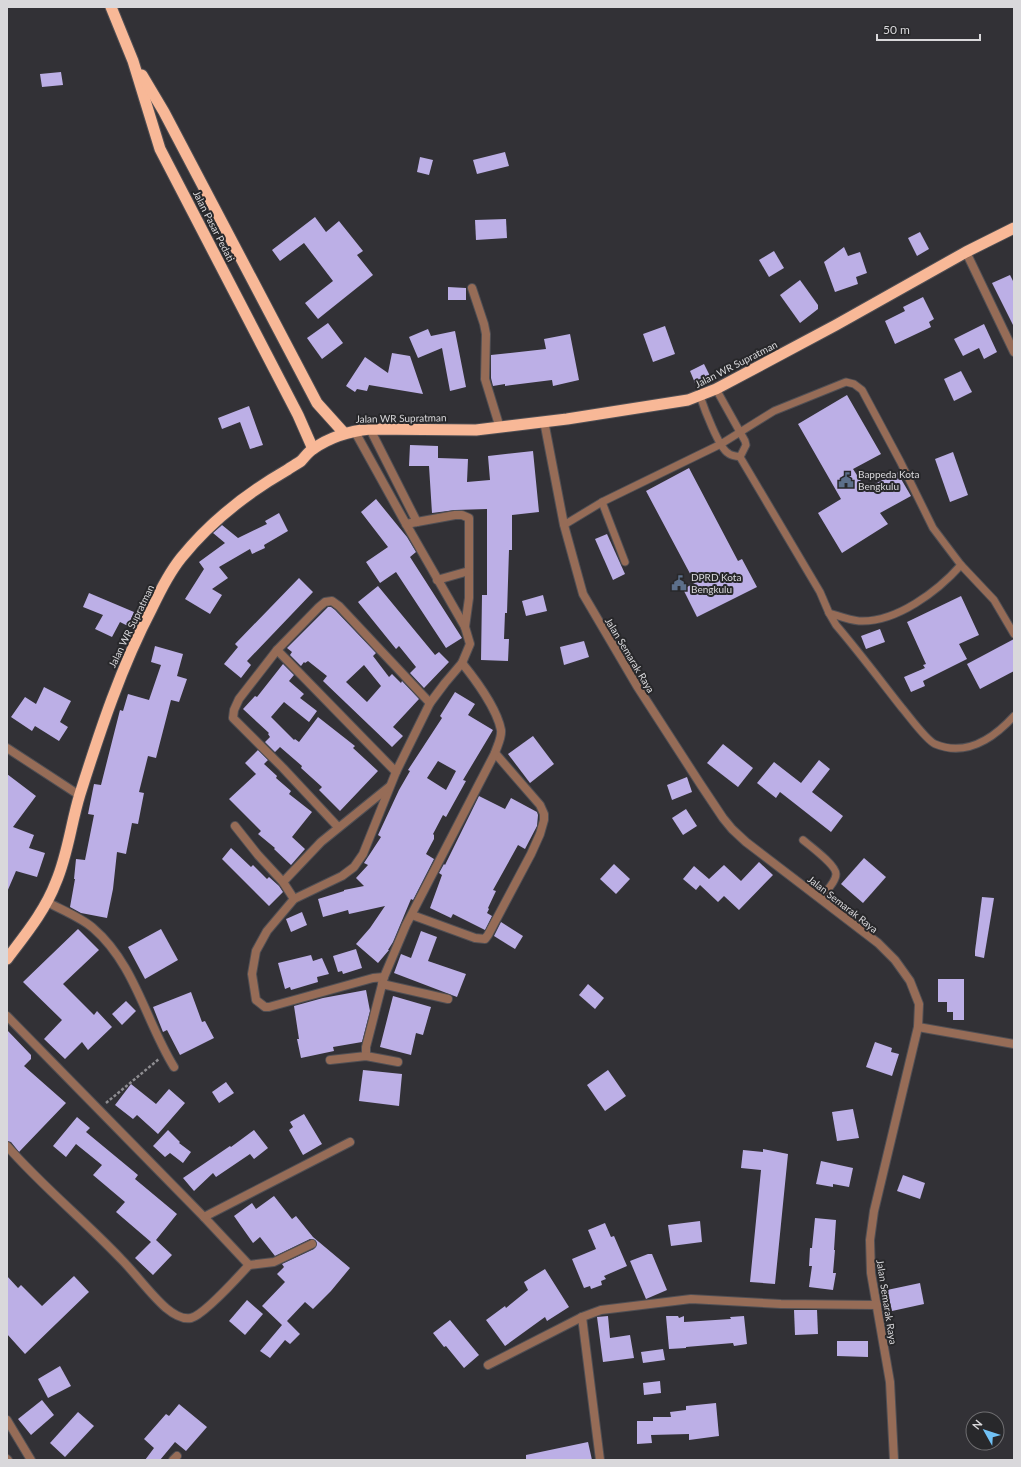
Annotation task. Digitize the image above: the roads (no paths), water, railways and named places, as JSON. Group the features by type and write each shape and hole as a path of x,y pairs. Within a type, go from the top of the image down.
{"highway":[{"name":"Jalan Pasar Pedati","path":"111,7 133,61 160,149 298,415 313,449"},
{"path":"133,61 164,112 317,403 349,432"},
{"name":"Jalan WR Supratman","path":"7,959 33,925 57,882 66,852 79,795 120,676 160,592 180,560 201,534 267,481 300,462 313,449 349,432 370,429 476,430 500,428 688,400 700,396 836,325 966,252 1014,228"}],"street":[{"path":"966,252 1014,352"},
{"path":"472,288 486,334 485,379 500,428"},
{"name":"Jalan Semarak Raya","path":"544,422 564,525 583,594 637,686 701,785 732,829 767,859 821,898 878,943 895,960 910,981 919,1004 918,1027 873,1218 870,1240 871,1274 890,1382 894,1460"},
{"path":"370,429 417,522"},
{"path":"349,432 406,524 437,580 466,627 470,644 462,663 430,703 396,772 362,854 354,867 342,876 294,899 267,931 256,951 252,974 256,1000 261,1005 270,1007 373,978 448,999"},
{"path":"406,524 455,515 462,515 469,518 469,598 466,627"},
{"path":"437,580 469,571"},
{"path":"338,827 283,768 233,718 234,710 239,699 276,650 319,607 325,602 332,601 339,606 430,703"},
{"path":"276,650 396,772"},
{"path":"366,1056 366,1048 383,980 412,915 501,738 501,730 478,682 462,663"},
{"path":"7,748 79,795"},
{"path":"412,915 475,938 485,938 531,854 544,820 544,814 540,806 494,753"},
{"path":"283,882 321,842 390,786"},
{"path":"235,826 258,855 283,882 294,899"},
{"path":"47,902 91,926 104,938 118,956 136,986 166,1054 174,1067"},
{"path":"7,1016 249,1265"},
{"path":"918,1027 1014,1044"},
{"path":"330,1060 366,1056 398,1062"},
{"path":"204,1217 350,1142"},
{"path":"7,1146 23,1164 121,1258 165,1307 183,1318 191,1318 207,1307 249,1265 274,1262 312,1244"},
{"path":"488,1365 582,1317 601,1310 691,1299 781,1304 877,1305"},
{"path":"582,1317 600,1460"},
{"path":"7,1420 31,1460"}],"lane":[{"path":"564,525 602,502 721,444 774,411 846,382 854,384 862,390 933,528 961,565 994,600 1014,634"},
{"path":"716,389 746,445 740,457"},
{"path":"700,396 721,444 728,454 740,457 820,592 829,613 836,624 910,718 933,744 953,750 972,746 987,740 1014,716"},
{"path":"602,502 625,562"},
{"path":"829,613 860,621 884,618 913,604 937,588 961,565"},
{"path":"803,840 835,869 836,874 834,880 821,898"}],"place":[{"name":"Bappeda Kota Bengkulu","path":"846,480"},
{"name":"DPRD Kota Bengkulu","path":"679,583"}]}
